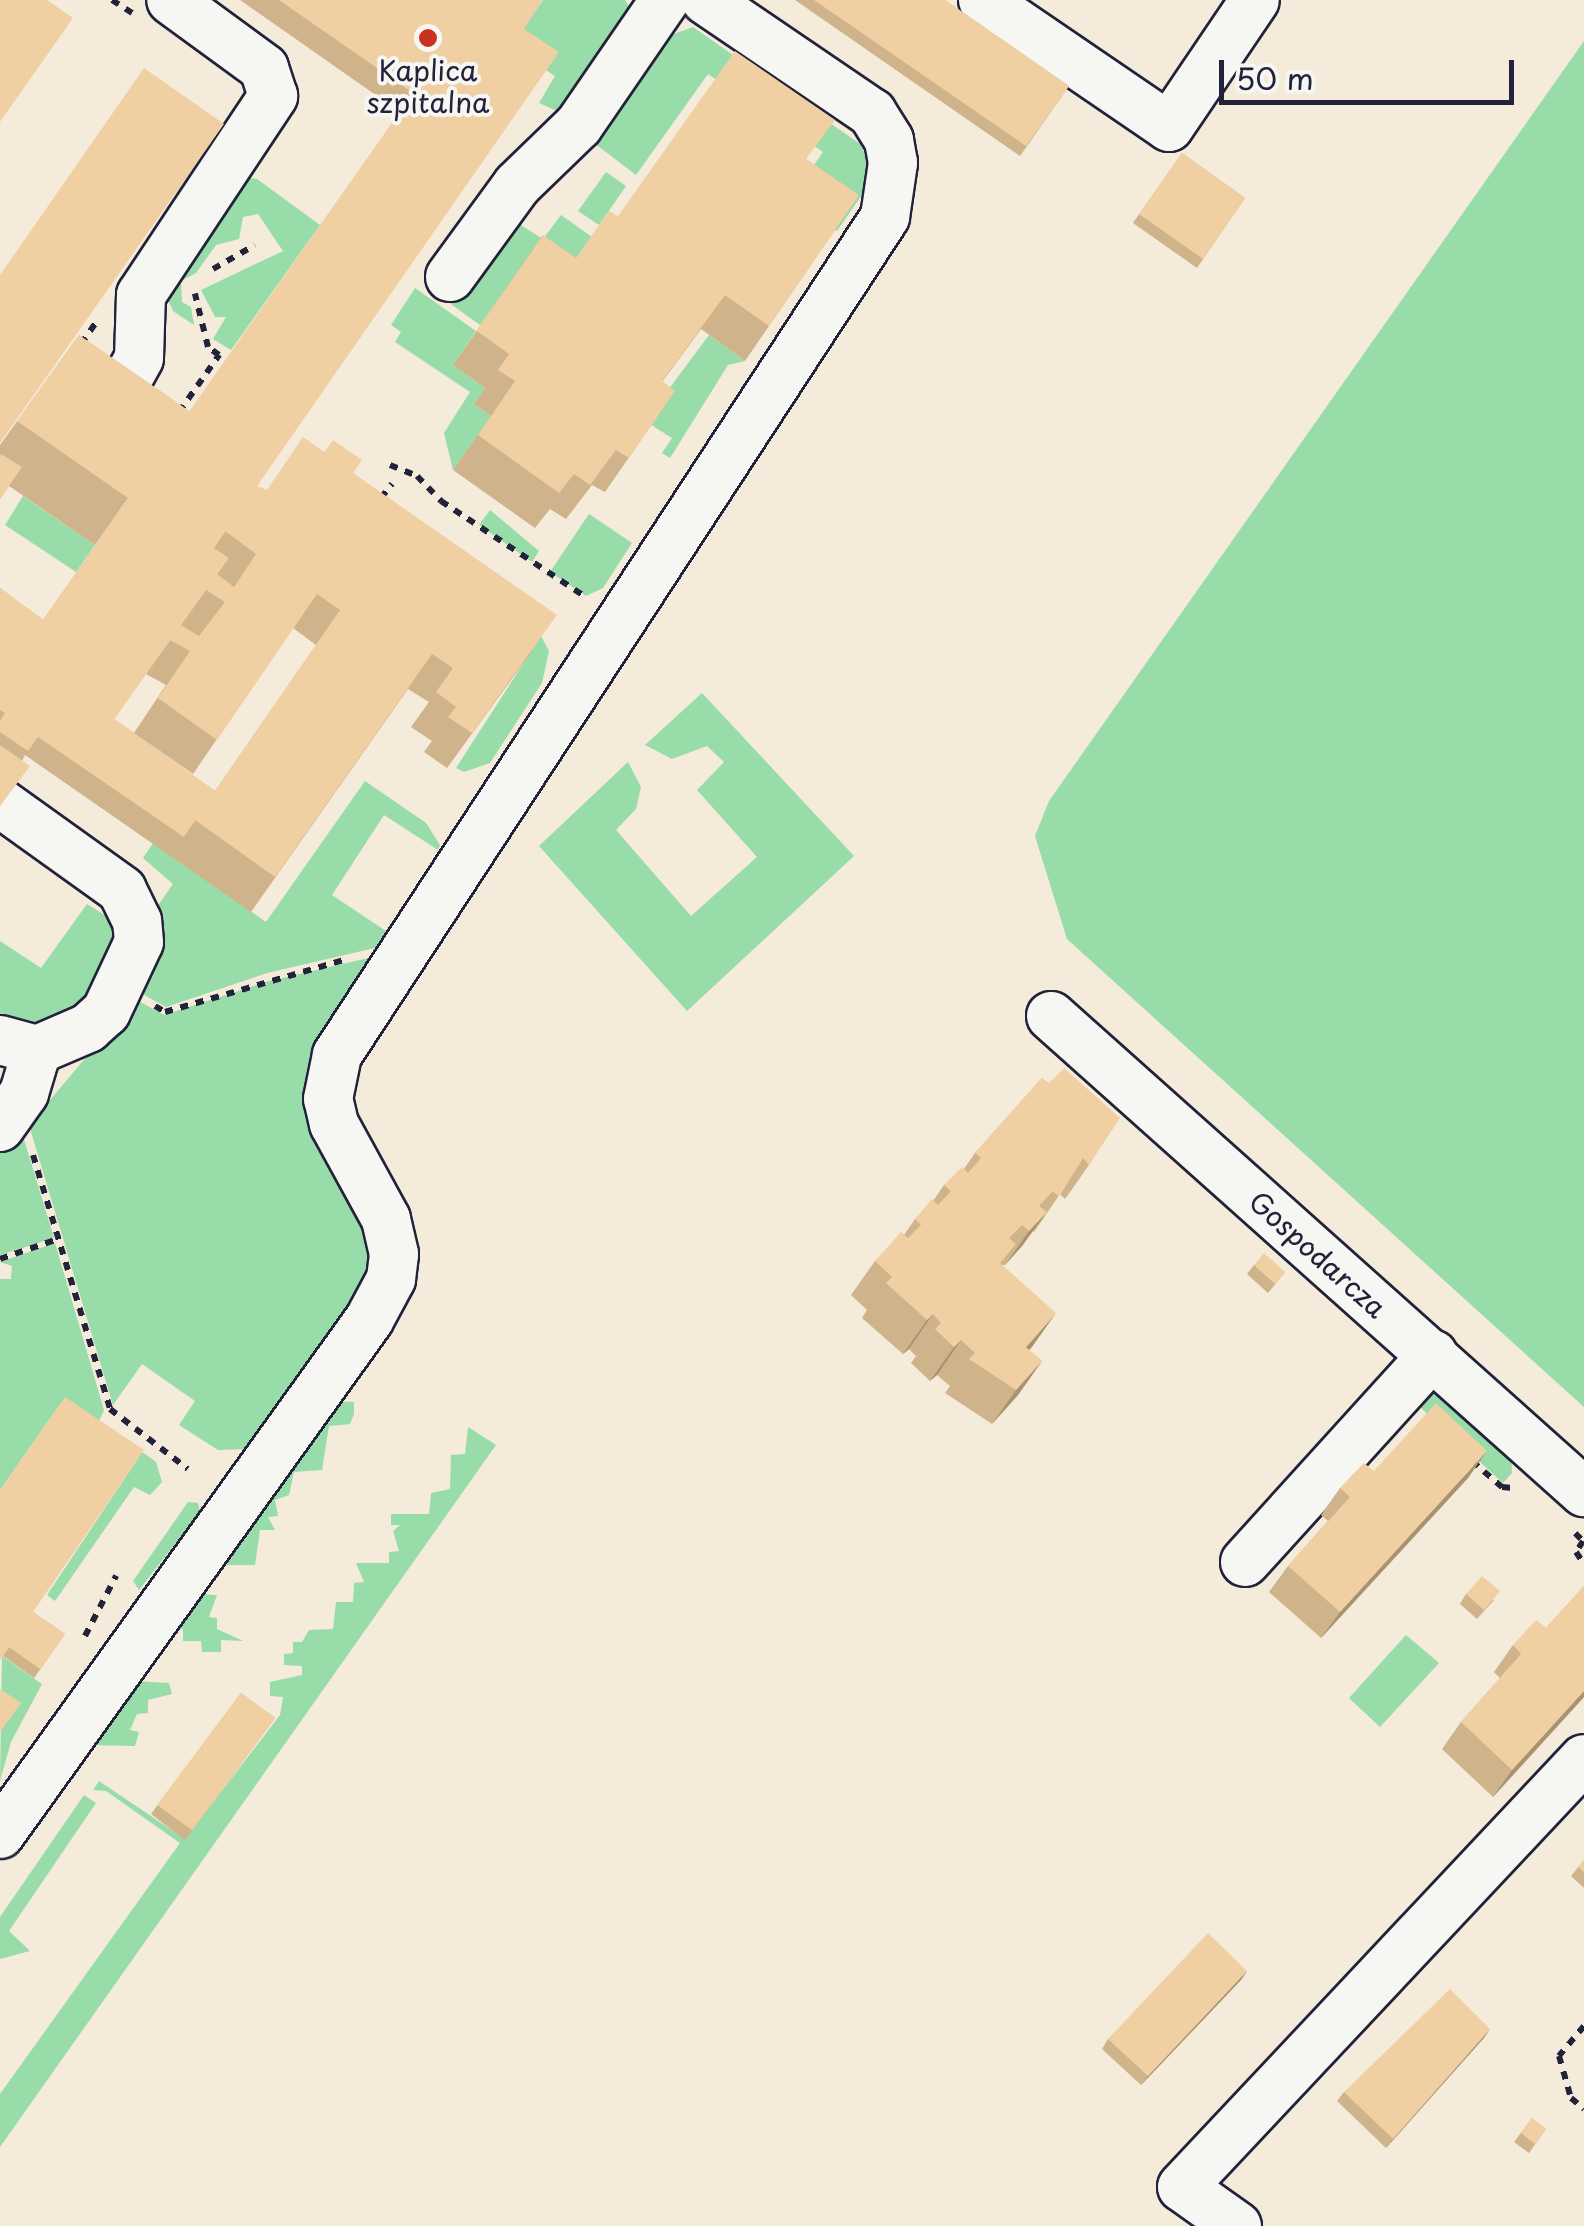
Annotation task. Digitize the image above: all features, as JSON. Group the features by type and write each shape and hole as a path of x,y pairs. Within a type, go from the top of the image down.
{"street":[{"path":"122,389 139,358 142,295 273,96 264,68 171,0"},
{"path":"450,277 517,185 579,125 665,0"},
{"path":"0,1834 369,1320 391,1279 394,1254 386,1219 334,1124 328,1099 338,1056 886,217 894,164 890,140 872,113 706,0"},
{"path":"983,0 1170,127 1256,0"},
{"path":"2,804 122,890 138,921 132,968 106,1012 62,1043 18,1045 24,1093 15,1137"},
{"name":"Gospodarcza","path":"1052,1016 1584,1492"},
{"path":"1246,1562 1432,1355"},
{"path":"1237,2226 1182,2187 1584,1758"}],"path":[{"path":"390,465 417,476 441,501 564,587 602,597"},
{"path":"374,508 392,484"},
{"path":"149,1002 165,1012 292,971"},
{"path":"15,1137 58,1240 110,1409 188,1469"},
{"path":"0,1259 58,1240"},
{"path":"1584,2026 1558,2056 1571,2098 1584,2110"}],"green space":[{"path":"543,0 625,0 629,6 557,111 539,103 555,76 511,47"},
{"path":"693,27 860,144 869,162 868,186 837,231 790,200 823,152 708,74 636,175 594,143 671,35"},
{"path":"1584,41 1584,1407 1067,939 1035,836 1049,801"},
{"path":"606,172 626,186 599,225 578,211"},
{"path":"242,177 257,179 320,225 231,350 213,339 226,317 215,317 201,290 283,251 258,214 243,217 239,239 216,245 196,273 181,281 182,302 191,307 194,325 173,311 165,293"},
{"path":"561,215 599,242 552,292 519,270 480,325 448,302 505,223 514,221 543,239"},
{"path":"415,288 476,331 453,365 485,388 474,404 491,416 453,470 444,433 470,392 395,342 401,332 391,325"},
{"path":"709,335 745,361 728,365 670,458 662,453 672,438 645,421"},
{"path":"23,496 95,545 76,572 5,525"},
{"path":"490,510 539,551 532,562 479,525"},
{"path":"589,514 632,543 603,588 586,596 550,572"},
{"path":"541,636 549,651 542,683 490,763 464,772 456,768"},
{"path":"702,693 854,856 687,1011 539,846 628,762 641,787 636,809 616,830 691,916 757,857 697,790 724,762 707,746 672,759 645,745"},
{"path":"365,781 426,823 440,845 438,850 384,815 332,895 386,931 404,905 392,944 267,973 166,1007 139,992 154,911 173,884 143,858 153,843 266,922"},
{"path":"87,904 124,927 91,1004 53,1030 0,1021 0,941 41,968"},
{"path":"386,954 326,1043 377,1269 247,1449 218,1450 179,1425 195,1401 142,1364 113,1405 29,1125 135,999 164,1015 269,981"},
{"path":"19,1123 54,1238 0,1255 0,1150"},
{"path":"55,1243 104,1410 99,1421 58,1407 0,1490 0,1279 11,1279 12,1266 0,1262"},
{"path":"1428,1382 1511,1450 1512,1473 1503,1483 1409,1397"},
{"path":"328,1401 354,1402 354,1414 350,1424 329,1426 322,1470 294,1472 289,1495 275,1500 278,1516 268,1517 275,1530 260,1530 255,1565 215,1565"},
{"path":"468,1427 496,1445 0,2147 0,2094 180,1843 106,1791 93,1790 99,1781 185,1839 280,1715 283,1697 270,1696 270,1682 302,1675 302,1666 284,1665 284,1654 293,1653 293,1642 302,1642 309,1630 333,1629 336,1602 353,1602 354,1583 364,1582 356,1563 389,1563 389,1552 399,1551 393,1531 400,1525 391,1525 391,1514 429,1514 431,1493 450,1489 451,1455 465,1454"},
{"path":"122,1437 156,1462 162,1482 150,1495 134,1487 55,1601 47,1595 137,1460"},
{"path":"188,1502 198,1503 200,1512 139,1590 133,1581"},
{"path":"194,1594 217,1595 209,1617 217,1618 217,1629 243,1641 221,1640 221,1652 202,1652 201,1641 183,1641 183,1629 170,1629"},
{"path":"1406,1635 1439,1663 1380,1727 1349,1698"},
{"path":"2,1656 42,1684 11,1742 0,1781"},
{"path":"134,1681 169,1683 172,1694 148,1700 148,1713 137,1714 130,1730 139,1732 135,1746 89,1745"},
{"path":"84,1795 96,1803 9,1931 30,1951 0,1959 0,1917"}],"building":[{"path":"0,0 47,0 73,18 0,122"},
{"path":"279,0 542,0 524,29 559,52 214,548 229,558 114,719 215,791 184,837 38,737 28,751 0,732 5,713 0,710 0,588 43,620 413,93"},
{"path":"814,0 945,0 1069,86 1026,146"},
{"path":"735,51 835,120 806,159 859,195 769,326 725,295 662,381 675,391 629,458 616,450 590,485 574,474 559,493 478,435 515,381 498,370 509,354 477,331 543,235 576,258 609,211 618,216"},
{"path":"144,68 224,124 0,443 0,275"},
{"path":"1182,153 1245,198 1203,259 1139,214"},
{"path":"79,335 189,411 128,498 17,421"},
{"path":"303,437 324,452 333,440 362,460 353,473 557,615 472,733 448,717 456,707 436,692 453,668 432,654 275,877 195,820 340,610 317,594 217,740 158,698 190,651 170,640 181,625 199,636 225,602 206,590 217,574 234,587 256,554 225,531 257,486 267,490"},
{"path":"1,454 22,467 0,499 0,457"},
{"path":"0,745 30,766 0,806"},
{"path":"1064,1068 1120,1118 1089,1165 1083,1158 1059,1197 1053,1191 1039,1206 1047,1212 1029,1231 1022,1225 1009,1238 1016,1244 1000,1263 1056,1313 1026,1347 1042,1361 1016,1390 969,1359 975,1353 961,1340 954,1347 935,1329 941,1323 933,1314 927,1320 886,1283 892,1277 875,1261 901,1232 908,1238 921,1225 915,1219 932,1199 938,1205 951,1191 944,1185 962,1167 968,1173 981,1158 975,1153 1042,1078 1049,1083"},
{"path":"1264,1253 1285,1272 1275,1284 1254,1265"},
{"path":"65,1397 144,1450 33,1612 65,1634 40,1669 9,1647 0,1660 0,1490"},
{"path":"1436,1403 1487,1451 1340,1612 1288,1566 1350,1497 1340,1488 1364,1463 1374,1471"},
{"path":"1482,1576 1500,1591 1484,1610 1466,1594"},
{"path":"1584,1586 1584,1691 1512,1770 1461,1722 1521,1654 1513,1645 1536,1620 1546,1628"},
{"path":"0,1689 21,1703 0,1732"},
{"path":"241,1693 275,1718 192,1830 157,1805"},
{"path":"1208,1933 1247,1971 1148,2076 1108,2039"},
{"path":"1450,1989 1490,2029 1393,2139 1344,2092"},
{"path":"1532,2118 1546,2129 1535,2144 1521,2133"}],"place":[{"name":"Kaplica szpitalna","path":"428,38"}]}
